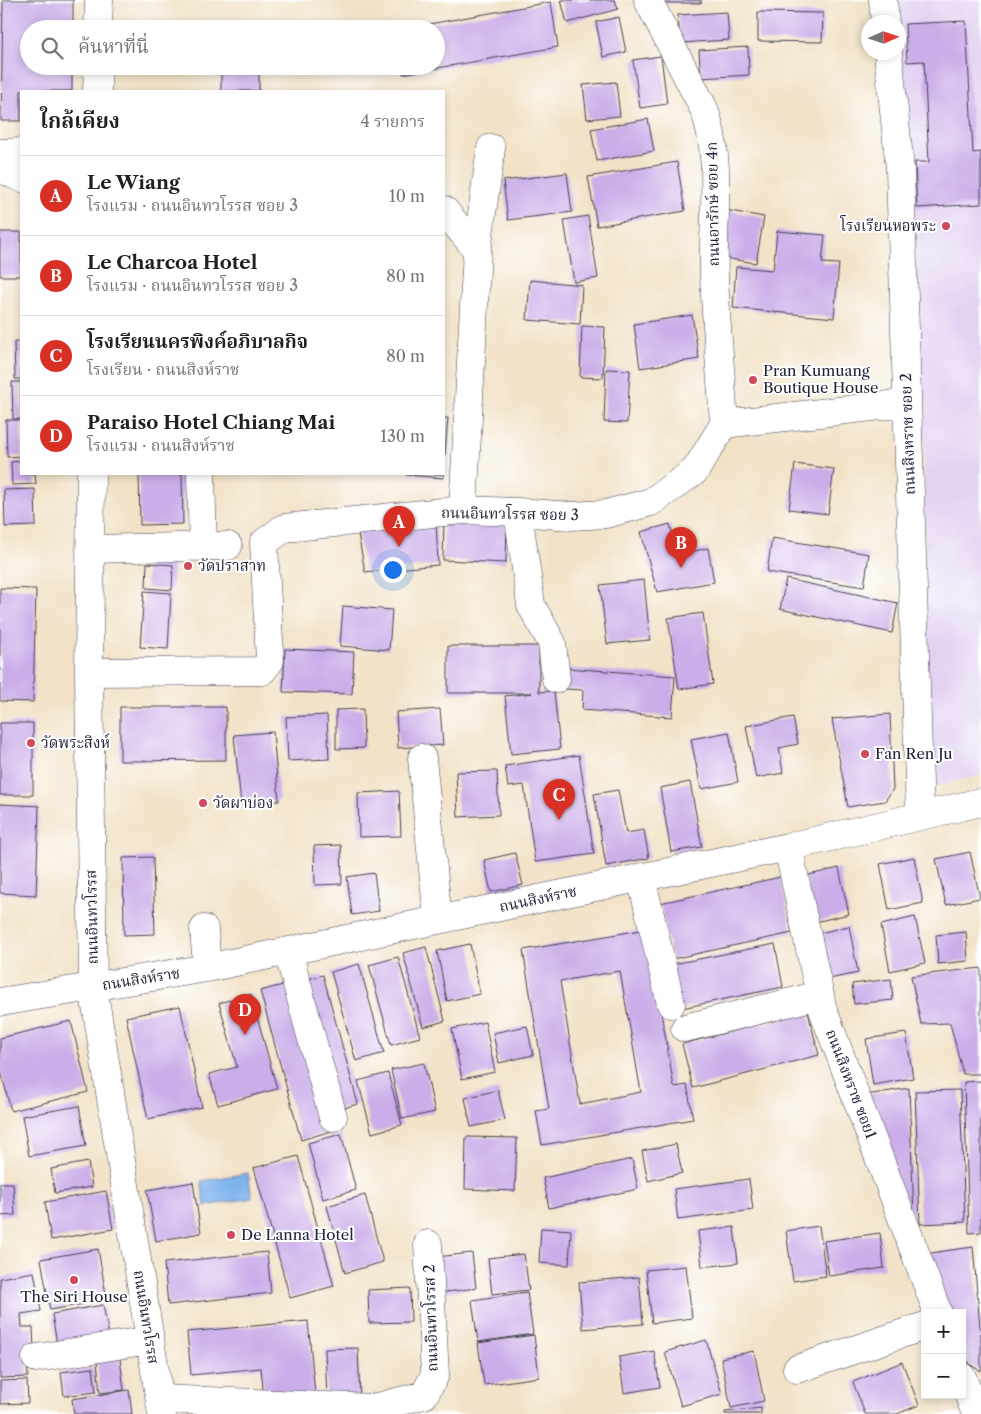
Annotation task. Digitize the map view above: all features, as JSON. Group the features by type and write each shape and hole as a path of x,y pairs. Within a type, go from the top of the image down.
{"street":[{"path":"98,20 99,0"},
{"name":"ถนนอารักษ์ ซอย 4ก","path":"648,0 711,126 714,151 714,274 724,424"},
{"path":"883,0 884,15"},
{"name":"ถนนสิงหราช ซอย 2","path":"889,60 900,169 920,816"},
{"path":"97,90 98,75"},
{"path":"463,510 477,250 491,148"},
{"path":"0,153 20,152"},
{"path":"0,168 20,178"},
{"path":"445,211 477,250"},
{"path":"724,424 907,403"},
{"name":"ถนนอินทวโรรส ซอย 3","path":"89,672 262,671 270,661 264,543 284,528 463,510 571,516 606,514 651,502 695,471 724,424"},
{"name":"ถนนอินทวโรรส","path":"90,475 89,672 93,987 161,1406"},
{"path":"90,549 215,546 202,475"},
{"path":"518,512 531,605 552,643 556,679"},
{"path":"422,758 438,920"},
{"name":"ถนนสิงห์ราช","path":"0,1002 207,968 288,952 788,847 981,802"},
{"name":"ถนนสิงหราช ซอย1","path":"788,847 823,1010 936,1309"},
{"path":"641,877 671,1004"},
{"path":"204,929 207,968"},
{"path":"46,995 81,968 93,951"},
{"path":"288,952 333,1117"},
{"path":"685,1028 820,995"},
{"name":"ถนนอินทวโรรส 2","path":"161,1406 372,1408 424,1395 435,1375 428,1244"},
{"path":"797,1369 921,1327"},
{"path":"36,1358 150,1340"},
{"path":"966,1388 976,1414"}],"shaded area":[{"name":"โรงเรียนหอพระ","path":"895,0 981,0 981,775 929,787 923,399 899,60 906,60 906,15 896,15"}],"water":[{"path":"248,1173 252,1198 205,1206 201,1181"}],"building":[{"path":"3,0 73,0 73,20 20,20 20,75 72,75 72,90 20,90 20,121 1,121"},
{"path":"561,0 615,0 618,9 567,23"},
{"path":"664,0 701,0 701,3 664,3"},
{"path":"551,2 558,47 445,67 445,21"},
{"path":"727,12 729,40 680,43 678,15"},
{"path":"758,12 823,13 822,42 758,41"},
{"path":"619,17 626,52 603,57 596,22"},
{"path":"966,21 973,153 981,152 981,204 917,208 915,162 929,162 924,61 907,62 906,24"},
{"path":"748,47 749,75 701,78 699,50"},
{"path":"661,56 667,104 640,108 633,60"},
{"path":"221,75 259,75 259,90 221,90"},
{"path":"616,82 620,116 587,119 583,85"},
{"path":"648,119 654,151 597,161 591,129"},
{"path":"677,162 685,211 597,226 588,177"},
{"path":"567,173 572,212 508,220 503,181"},
{"path":"725,210 764,217 756,263 717,257"},
{"path":"588,216 598,278 574,282 564,220"},
{"path":"777,231 825,235 822,263 839,264 834,318 733,308 736,267 773,270"},
{"path":"0,232 20,232 20,276 0,276"},
{"path":"530,280 582,285 580,324 527,320"},
{"path":"692,315 699,359 640,368 634,324"},
{"path":"582,326 605,327 603,378 580,377"},
{"path":"14,342 20,342 20,379 15,379"},
{"path":"606,369 630,370 627,423 604,422"},
{"path":"12,382 20,382 20,419 13,419"},
{"path":"445,418 448,418 445,455"},
{"path":"6,420 20,420 20,456 7,457"},
{"path":"20,461 20,475 35,475 36,484 12,485 11,462"},
{"path":"795,464 834,469 828,514 789,509"},
{"path":"139,475 182,475 183,524 140,525"},
{"path":"406,475 444,475 443,478"},
{"path":"35,489 36,526 5,527 4,490"},
{"path":"436,520 438,565 365,572 357,528"},
{"path":"444,520 507,522 506,563 443,560"},
{"path":"670,524 678,555 708,548 714,582 657,592 641,532"},
{"path":"772,538 869,554 864,587 767,572"},
{"path":"147,563 173,565 172,590 146,588"},
{"path":"786,579 898,603 892,633 780,609"},
{"path":"644,580 650,640 607,644 600,585"},
{"path":"0,588 36,589 33,702 0,701"},
{"path":"144,591 171,593 168,649 140,647"},
{"path":"343,606 392,610 389,650 340,646"},
{"path":"703,613 713,684 679,689 668,618"},
{"path":"448,646 539,646 539,692 554,691 560,749 511,754 505,696 532,693 448,693"},
{"path":"285,649 354,652 352,694 283,692"},
{"path":"566,668 675,676 672,717 582,710 583,690 565,689"},
{"path":"120,707 226,707 226,760 120,761"},
{"path":"363,709 364,748 336,749 336,710"},
{"path":"440,709 443,745 398,748 396,712"},
{"name":"Fan Ren Ju","path":"890,714 893,789 885,801 848,807 832,719"},
{"path":"327,715 329,759 288,761 286,717"},
{"path":"793,717 798,744 779,748 783,773 756,778 746,726"},
{"path":"0,723 33,723 33,795 0,795"},
{"path":"273,732 279,801 241,804 234,735"},
{"path":"729,732 738,782 701,789 691,739"},
{"path":"579,755 594,854 535,862 524,785 508,787 505,766"},
{"path":"497,771 499,815 458,817 456,772"},
{"path":"690,782 702,847 671,852 660,788"},
{"path":"618,790 626,833 644,830 649,858 606,866 594,794"},
{"path":"399,791 401,836 359,837 358,793"},
{"path":"0,804 39,806 36,895 0,893"},
{"path":"341,845 342,884 315,885 314,846"},
{"path":"970,852 980,898 946,905 936,859"},
{"path":"515,853 523,885 491,892 484,860"},
{"path":"153,857 155,934 124,935 123,858"},
{"path":"914,857 923,903 889,910 880,864"},
{"path":"839,868 849,914 815,922 805,876"},
{"path":"374,873 379,911 352,915 347,877"},
{"path":"781,877 792,933 672,959 660,903"},
{"path":"915,917 925,963 890,971 881,925"},
{"path":"849,926 858,973 825,980 815,934"},
{"path":"653,928 653,965 674,1087 687,1085 693,1119 542,1145 536,1111 549,1109 523,950","holes":["620,971 641,1092 580,1104 560,981"]},
{"path":"966,932 968,961 938,964 936,935"},
{"path":"470,944 480,994 447,1001 437,951"},
{"path":"775,944 783,987 677,1009 668,965"},
{"path":"426,947 445,1021 423,1027 403,953"},
{"path":"398,957 420,1037 391,1045 369,965"},
{"path":"359,964 384,1053 356,1061 331,972"},
{"path":"981,968 981,1074 963,1074 950,1023 921,1024 911,976"},
{"path":"323,975 358,1104 336,1110 301,981"},
{"path":"891,979 893,1000 854,1004 852,984"},
{"path":"294,982 335,1130 301,1140 260,991"},
{"path":"251,994 277,1089 218,1105 209,1074 237,1067 219,1003"},
{"path":"180,1006 202,1107 148,1119 126,1017"},
{"path":"808,1012 819,1055 693,1088 682,1044"},
{"path":"71,1021 88,1092 11,1111 0,1067 0,1038"},
{"path":"485,1022 495,1072 462,1079 452,1029"},
{"path":"527,1026 533,1055 499,1063 493,1033"},
{"path":"906,1033 913,1078 873,1085 866,1039"},
{"path":"424,1063 435,1112 402,1119 391,1070"},
{"path":"388,1073 402,1125 372,1133 358,1081"},
{"path":"981,1081 981,1232 969,1233 964,1082"},
{"path":"909,1088 914,1217 860,1096"},
{"path":"498,1090 505,1120 471,1127 465,1098"},
{"path":"960,1090 965,1222 920,1224 915,1091"},
{"path":"79,1106 86,1146 29,1156 22,1116"},
{"path":"341,1134 356,1190 323,1199 308,1143"},
{"path":"466,1137 517,1138 515,1191 465,1189"},
{"path":"676,1144 682,1173 648,1181 642,1151"},
{"path":"298,1156 334,1286 290,1298 254,1168"},
{"path":"632,1159 638,1189 549,1208 543,1178"},
{"path":"88,1162 92,1187 55,1193 51,1169"},
{"path":"749,1179 753,1210 678,1220 674,1189"},
{"path":"193,1182 201,1233 156,1241 147,1190"},
{"path":"0,1183 13,1183 15,1215 0,1216"},
{"path":"106,1191 113,1229 51,1240 45,1202"},
{"path":"365,1195 383,1262 345,1273 327,1206"},
{"path":"819,1226 826,1276 793,1281 786,1231"},
{"path":"734,1227 738,1263 702,1267 698,1231"},
{"path":"541,1228 571,1230 569,1265 539,1263"},
{"path":"880,1233 884,1268 829,1276 824,1241"},
{"path":"973,1247 981,1337 981,1371 969,1364 966,1357 966,1309 946,1309 923,1254"},
{"name":"The Siri House","path":"98,1249 107,1300 50,1310 41,1259"},
{"path":"267,1252 271,1293 168,1305 164,1263"},
{"path":"472,1253 476,1288 440,1293 436,1257"},
{"path":"524,1254 529,1290 492,1294 488,1258"},
{"path":"686,1266 692,1318 652,1323 646,1270"},
{"path":"34,1272 41,1311 21,1314 22,1327 33,1327 34,1350 26,1351 28,1377 0,1378 0,1278"},
{"path":"639,1277 643,1324 583,1329 579,1282"},
{"path":"410,1288 411,1322 369,1323 368,1290"},
{"path":"527,1292 533,1334 478,1342 472,1300"},
{"path":"103,1305 109,1335 57,1344 52,1314"},
{"path":"308,1321 315,1394 264,1399 261,1368 191,1375 187,1332"},
{"path":"534,1335 539,1377 484,1385 478,1343"},
{"path":"706,1340 722,1394 681,1406 665,1352"},
{"path":"358,1348 360,1398 327,1400 325,1349"},
{"path":"654,1351 660,1387 624,1393 619,1357"},
{"path":"754,1351 764,1401 731,1408 721,1358"},
{"path":"120,1358 124,1390 100,1393 97,1361"},
{"path":"902,1362 919,1405 897,1414 865,1414 853,1382"},
{"path":"93,1368 96,1392 64,1396 61,1372"},
{"path":"27,1380 28,1403 0,1404 0,1381"},
{"path":"129,1390 132,1414 74,1414 72,1399"},
{"path":"761,1408 761,1414 725,1414 725,1412"}],"place":[{"name":"โรงเรียนหอพระ","path":"946,226"},
{"name":"Pran Kumuang Boutique House","path":"753,380"},
{"name":"Le Wiang","path":"399,547"},
{"name":"วัดปราสาท","path":"188,566"},
{"name":"Le Charcoa Hotel","path":"681,568"},
{"name":"วัดพระสิงห์","path":"31,743"},
{"name":"Fan Ren Ju","path":"865,754"},
{"name":"วัดผาบ่อง","path":"203,803"},
{"name":"โรงเรียนนครพิงค์อภิบาลกิจ","path":"559,820"},
{"name":"Paraiso Hotel Chiang Mai","path":"245,1035"},
{"name":"De Lanna Hotel","path":"231,1235"},
{"name":"The Siri House","path":"74,1280"}]}
